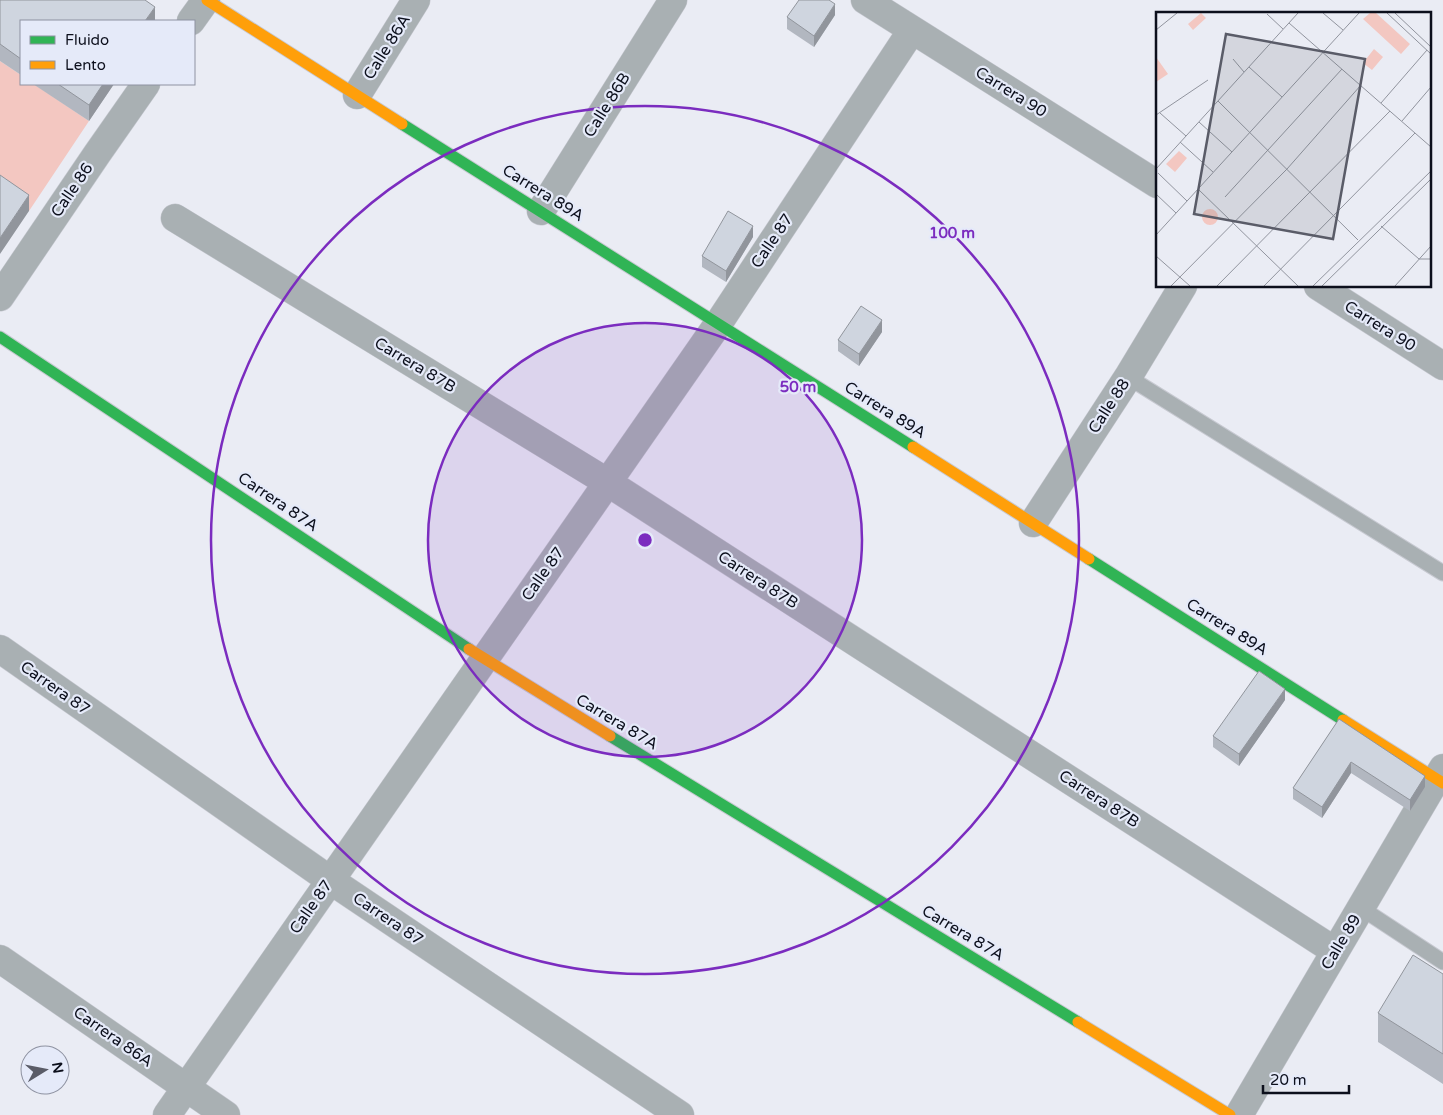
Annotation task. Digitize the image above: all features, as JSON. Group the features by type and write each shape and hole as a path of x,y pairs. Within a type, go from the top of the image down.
{"street":[{"path":"192,20 207,0"},
{"name":"Carrera 89A","path":"207,0 1033,523 1441,777"},
{"name":"Calle 86A","path":"357,95 416,0"},
{"name":"Calle 86B","path":"541,211 673,0"},
{"name":"Carrera 90","path":"865,0 1156,183"},
{"name":"Calle 87","path":"167,1115 718,324 912,30"},
{"name":"Calle 86","path":"0,297 145,85"},
{"name":"Carrera 87B","path":"175,218 607,482 1335,951"},
{"name":"Calle 88","path":"1033,523 1128,377 1183,288"},
{"name":"Carrera 90","path":"1321,288 1443,366"},
{"name":"Carrera 87A","path":"0,337 484,659 1230,1115"},
{"name":"Carrera 87","path":"0,649 330,880 680,1115"},
{"name":"Calle 89","path":"1239,1115 1335,951 1441,777"},
{"name":"Carrera 86A","path":"0,959 226,1115"}],"lane":[{"path":"1128,377 1443,573"},
{"path":"1361,908 1442,960"}],"shaded area":[{"path":"0,61 20,74 20,85 35,85 89,121 29,211 0,191"}],"building":[{"path":"0,0 145,0 155,7 146,20 20,20 20,58 0,44"},
{"path":"799,0 829,0 835,4 814,36 787,17"},
{"path":"59,85 102,85 89,105"},
{"path":"0,175 29,195 0,238"},
{"path":"728,211 753,226 726,271 702,256"},
{"path":"861,306 882,320 859,354 838,340"},
{"path":"1259,671 1285,689 1239,754 1213,736"},
{"path":"1339,719 1425,776 1410,800 1351,762 1322,807 1293,788"},
{"path":"1413,955 1443,974 1443,1054 1378,1013"}],"traffic: fast":[{"path":"402,124 913,447"},
{"path":"0,337 469,649"},
{"path":"1089,559 1343,720"},
{"path":"610,736 1078,1022"}],"traffic: slow":[{"path":"207,0 402,124"},
{"path":"913,447 1089,559"},
{"path":"469,649 610,736"},
{"path":"1343,720 1443,783"},
{"path":"1078,1022 1230,1115"}]}
